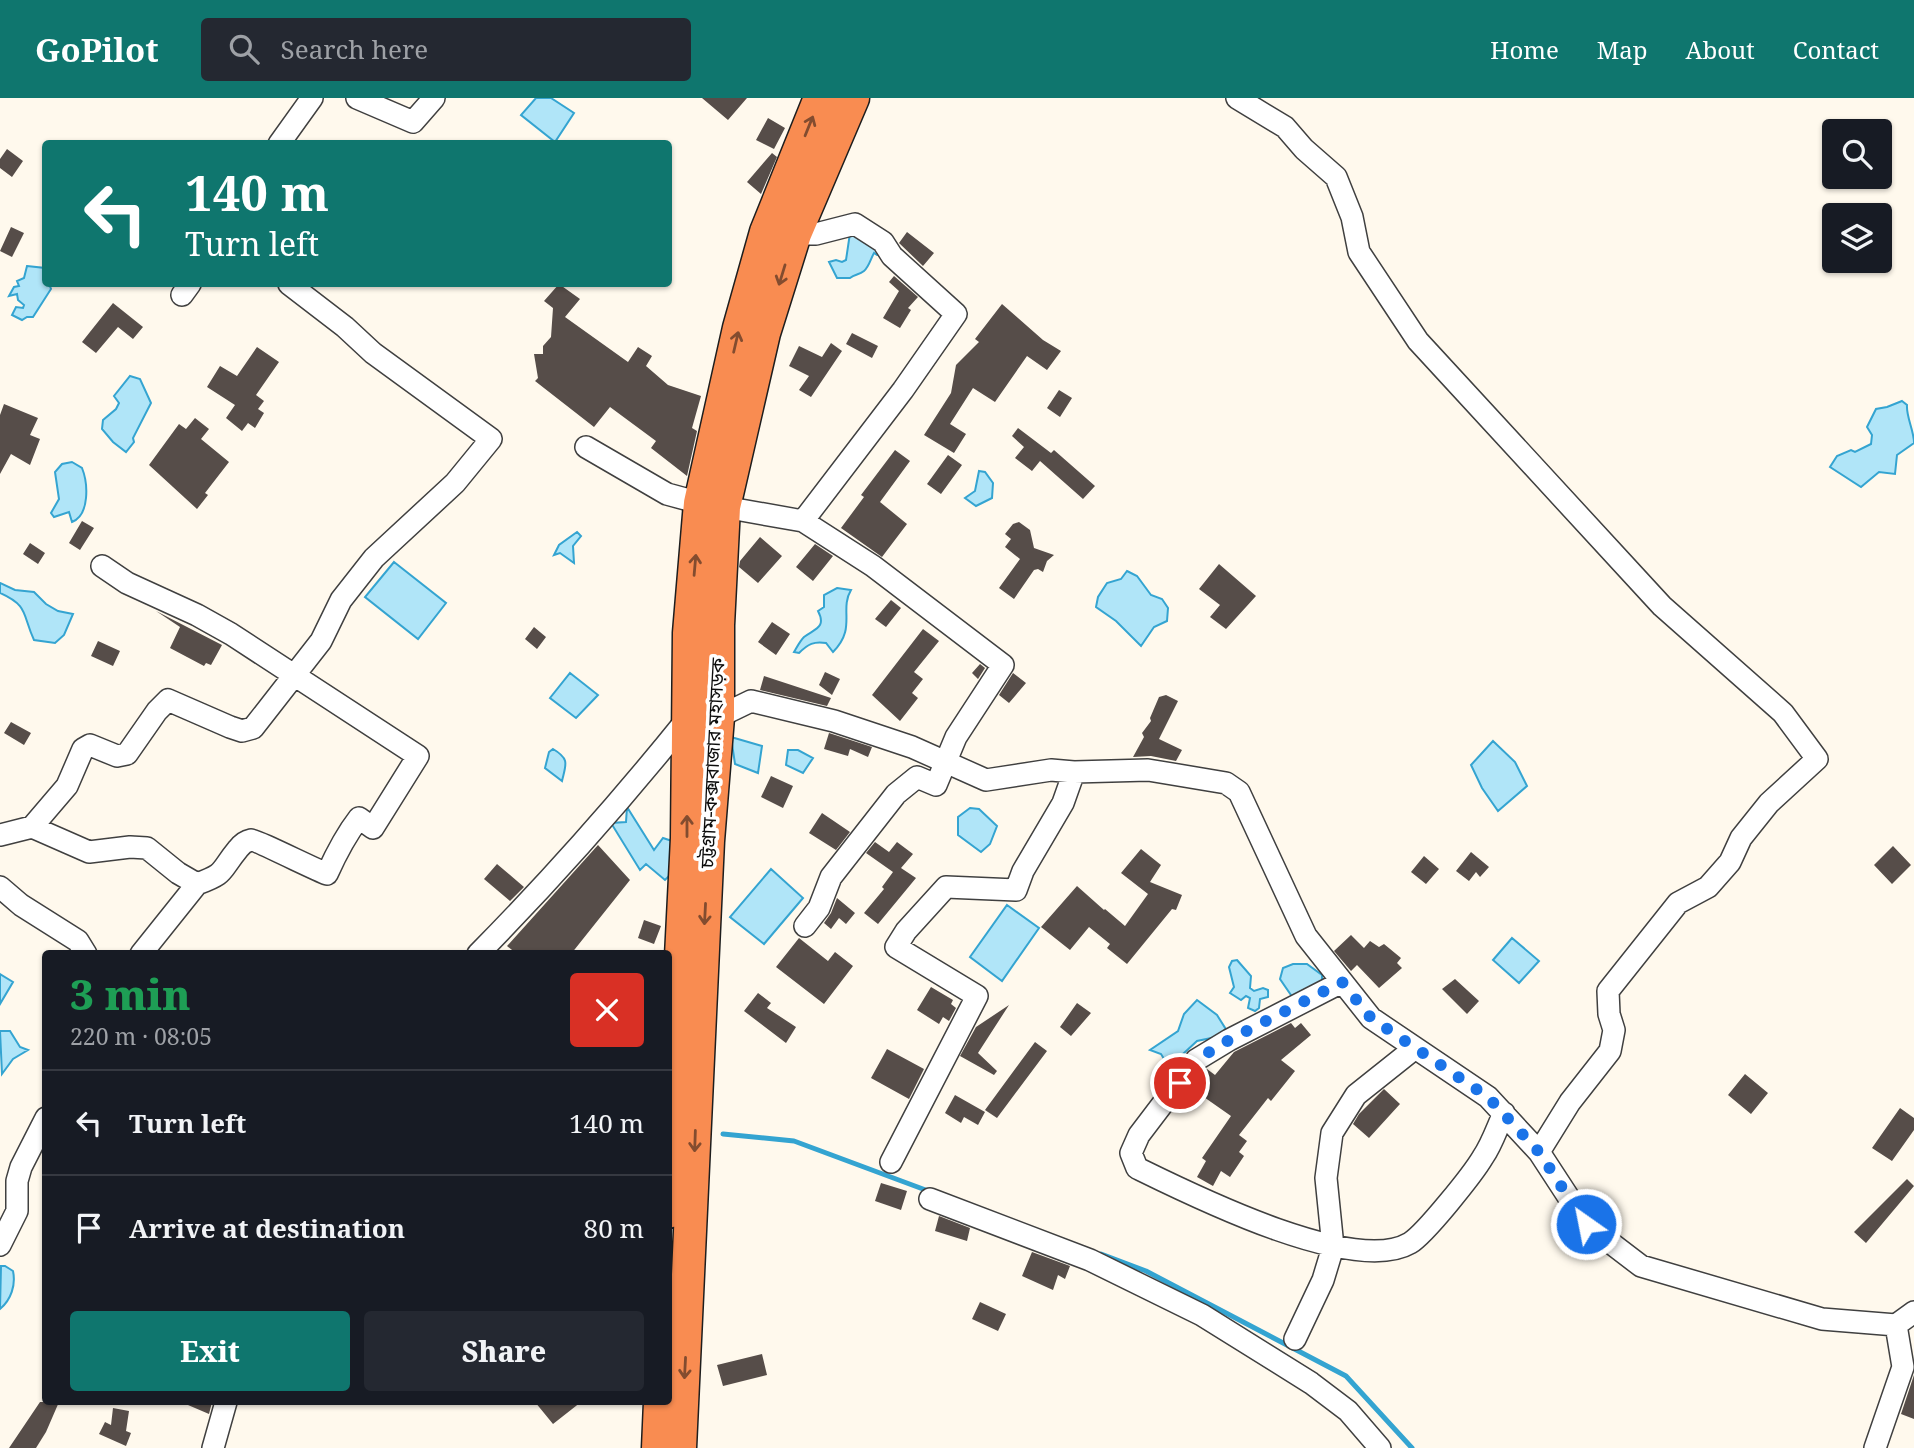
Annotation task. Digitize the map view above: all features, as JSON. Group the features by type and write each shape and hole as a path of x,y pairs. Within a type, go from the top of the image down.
{"highway":[{"name":"চট্টগ্রাম-কক্সবাজার মহাসড়ক","path":"672,1133 687,838 689,633 739,328 766,232 820,98"},
{"name":"চট্টগ্রাম-কক্সবাজার মহাসড়ক","path":"680,1448 707,868 718,718 718,625 712,505 795,234 853,98"},
{"path":"658,1448 660,1405"}],"street":[{"path":"282,140 312,98"},
{"path":"357,98 413,122 434,98"},
{"path":"1237,98 1285,127 1304,149 1336,177 1352,217 1359,252 1418,341 1662,606 1783,713 1817,759 1769,803 1741,838 1730,862 1708,887 1678,903 1608,991 1609,1014 1614,1030 1610,1051 1570,1102 1539,1152"},
{"path":"795,234 816,234 855,224 883,242 892,256 956,314 903,390 803,521"},
{"path":"0,835 32,827 66,786 83,750 90,745 117,756 127,754 167,700 242,731 253,728 321,641 341,600 374,558 455,483 491,439 373,353 293,287"},
{"path":"586,447 667,494 803,521 873,566 1003,666 956,737 936,785 917,776 896,794 831,877 820,908 805,926"},
{"path":"102,566 127,583 231,634 418,756 373,828 359,818 351,828 327,874 285,856 260,841 250,840 240,846 218,876 197,884 144,950"},
{"path":"718,718 751,701 834,721 912,747 986,780 1051,770 1148,770 1226,783 1239,792 1306,936 1371,1018 1488,1097 1539,1152 1586,1224 1641,1266 1822,1319 1905,1319 1903,1367 1875,1448"},
{"path":"482,950 551,878 647,769 687,719"},
{"path":"891,1162 977,996 896,947 906,931 946,887 1016,890 1023,871 1063,803 1074,772"},
{"path":"32,827 89,852 130,847 146,848 197,884"},
{"path":"0,887 21,905 78,941 84,950"},
{"path":"1342,982 1196,1060 1139,1135 1131,1153 1137,1168 1221,1209 1333,1247 1391,1251 1411,1242 1443,1208 1483,1158 1504,1114"},
{"path":"1295,1339 1323,1280 1333,1247 1326,1178 1332,1133 1356,1095 1415,1048"},
{"path":"0,1245 17,1211 21,1167 42,1126"},
{"path":"930,1199 1090,1260 1202,1315 1348,1410 1380,1448"},
{"path":"213,1448 225,1405"}],"water":[{"path":"536,98 551,98 574,113 556,140 552,140 521,115"},
{"path":"850,233 887,253 874,253 864,271 850,278 837,278 829,262 846,260"},
{"path":"27,266 42,268 42,287 51,289 33,317 22,320 12,315 16,307 23,308 24,305 18,300 17,294 9,296 14,287 19,286 17,281 24,278"},
{"path":"130,376 140,379 151,403 133,438 134,442 126,452 102,429 103,420 119,403 114,396"},
{"path":"1902,401 1907,405 1914,443 1897,455 1895,474 1879,472 1861,487 1830,467 1837,456 1851,450 1855,452 1871,444 1872,435 1867,427 1876,409"},
{"path":"72,462 82,468 86,482 86,498 82,513 72,522 69,512 54,517 51,513 59,499 55,472 62,464"},
{"path":"979,471 985,472 993,483 992,498 976,506 965,498 975,491"},
{"path":"577,532 581,536 573,546 574,563 560,553 554,555 559,545"},
{"path":"394,562 446,603 418,639 365,597"},
{"path":"1127,571 1137,576 1151,595 1162,599 1168,608 1167,621 1154,627 1141,646 1116,621 1096,607 1098,597 1107,583 1121,579"},
{"path":"0,583 15,590 34,592 58,611 73,614 64,635 55,643 34,640 20,607 0,593"},
{"path":"837,588 851,590 846,627 840,643 833,652 826,643 818,642 808,645 799,653 794,652 804,637 820,625 818,611 824,607 824,595"},
{"path":"570,673 598,695 576,718 550,698"},
{"path":"731,737 762,746 758,773 735,764"},
{"path":"1493,741 1515,762 1527,786 1498,811 1482,788 1471,765"},
{"path":"553,749 565,762 562,781 545,768 549,752"},
{"path":"788,750 798,750 813,758 803,773 786,765"},
{"path":"627,807 654,850 663,838 672,841 671,874 665,880 646,864 640,870 611,823 626,822"},
{"path":"970,808 979,809 997,826 990,844 981,852 958,835 958,817"},
{"path":"771,869 803,898 764,944 730,917"},
{"path":"1007,905 1039,928 1002,981 970,957"},
{"path":"1512,938 1539,961 1519,983 1493,960"},
{"path":"1237,960 1251,976 1250,988 1254,991 1263,988 1268,990 1268,997 1260,999 1259,1008 1255,1011 1248,1008 1250,998 1246,996 1241,1000 1230,993 1234,987 1229,967 1232,961"},
{"path":"1293,964 1307,964 1322,975 1322,982 1293,998 1280,979 1283,968"},
{"path":"0,974 13,982 0,1004"},
{"path":"1197,1000 1217,1015 1227,1031 1216,1037 1197,1041 1169,1067 1161,1054 1150,1050 1178,1031 1184,1014"},
{"path":"0,1031 10,1031 20,1047 28,1050 13,1059 2,1074"},
{"path":"1,1266 13,1271 14,1282 10,1297 0,1309"}],"building":[{"path":"702,98 747,98 728,120"},
{"path":"768,118 785,128 774,149 756,140"},
{"path":"7,149 23,161 12,177 0,168 0,159"},
{"path":"772,153 777,157 761,194 747,182"},
{"path":"11,227 24,233 12,257 0,251"},
{"path":"907,232 934,253 923,266 899,243"},
{"path":"894,276 918,297 908,308 911,310 900,328 883,318 899,291 889,282"},
{"path":"556,287 563,287 580,299 565,317 628,362 638,347 652,356 646,366 668,385 701,396 692,428 697,431 687,476 651,448 656,441 610,407 594,427 535,381 538,378 534,354 543,354 543,346 551,337 553,308 544,301"},
{"path":"113,303 143,327 133,339 118,327 96,353 82,342"},
{"path":"1002,304 1043,340 1061,351 1047,370 1027,356 995,402 973,388 950,424 966,434 954,453 924,435 951,393 956,365 979,342 975,339"},
{"path":"852,333 878,346 872,358 846,344"},
{"path":"831,343 842,351 811,397 799,390 809,376 789,366 799,346 822,357"},
{"path":"257,347 279,362 256,395 264,401 258,409 264,413 255,428 248,423 242,431 226,418 235,405 207,387 220,366 237,376"},
{"path":"1059,390 1072,398 1060,417 1047,408"},
{"path":"4,404 38,418 30,435 40,439 30,465 11,454 0,474 0,415"},
{"path":"195,418 209,429 201,439 229,462 205,493 208,495 197,509 149,465 179,424 186,429"},
{"path":"1018,428 1051,453 1054,450 1095,486 1083,499 1040,461 1032,471 1015,458 1024,447 1012,436"},
{"path":"895,450 910,461 880,502 907,524 882,557 841,528 864,497 861,495"},
{"path":"948,455 962,465 941,494 927,484"},
{"path":"82,521 94,528 80,550 69,543"},
{"path":"1019,522 1030,530 1034,548 1054,555 1047,561 1043,572 1034,570 1014,599 999,588 1020,559 1005,547 1011,539 1005,534 1013,524"},
{"path":"760,537 782,556 758,583 739,567 740,561"},
{"path":"30,543 45,553 38,564 23,554"},
{"path":"815,544 833,556 813,581 796,567"},
{"path":"1219,564 1256,596 1226,629 1210,617 1220,605 1199,589"},
{"path":"891,600 901,608 886,627 875,619"},
{"path":"156,611 222,645 211,665 206,663 204,666 170,648 180,627"},
{"path":"772,622 790,634 776,655 758,642"},
{"path":"534,627 546,637 537,649 525,639"},
{"path":"923,629 939,641 914,672 923,679 912,693 918,698 900,721 872,695"},
{"path":"98,641 120,651 113,666 91,656"},
{"path":"980,664 985,668 978,679 972,673"},
{"path":"825,672 840,679 832,695 819,685"},
{"path":"1013,673 1026,683 1009,703 999,695"},
{"path":"764,676 831,698 827,706 760,690"},
{"path":"1166,695 1178,701 1159,739 1182,750 1176,761 1151,756 1133,757 1144,737 1142,733 1151,721 1159,697"},
{"path":"11,722 31,733 24,745 4,733"},
{"path":"829,733 872,747 868,757 850,749 848,756 824,749"},
{"path":"771,776 793,786 783,808 761,797"},
{"path":"822,813 850,832 836,850 809,833"},
{"path":"875,842 889,852 897,842 913,854 901,868 916,878 878,924 864,913 884,889 882,887 893,872 866,853"},
{"path":"598,845 630,880 574,950 512,950 507,946"},
{"path":"1893,846 1911,865 1892,884 1874,865"},
{"path":"1141,849 1161,865 1150,882 1182,895 1176,910 1172,909 1127,964 1107,948 1110,944 1089,927 1070,950 1041,927 1077,886 1125,926 1148,894 1121,873"},
{"path":"1471,852 1489,867 1480,877 1476,872 1469,881 1456,871"},
{"path":"1424,856 1439,869 1426,884 1411,872"},
{"path":"497,864 524,887 510,901 484,879"},
{"path":"837,898 855,913 846,924 839,918 831,929 824,923"},
{"path":"644,920 661,926 654,944 638,938"},
{"path":"1351,935 1364,948 1370,941 1379,947 1384,944 1401,958 1397,963 1402,968 1379,988 1357,965 1351,971 1334,951"},
{"path":"799,938 828,961 835,952 853,966 824,1004 776,967"},
{"path":"1455,979 1479,1001 1467,1014 1442,989"},
{"path":"931,987 953,1000 951,1004 956,1008 949,1021 943,1017 939,1024 917,1010"},
{"path":"758,993 771,1003 767,1008 796,1027 786,1043 744,1011"},
{"path":"1077,1003 1091,1013 1071,1036 1060,1027"},
{"path":"1009,1005 978,1053 997,1071 994,1075 960,1056 976,1027"},
{"path":"1291,1023 1295,1028 1301,1023 1311,1035 1281,1060 1295,1071 1271,1101 1268,1098 1239,1135 1247,1141 1239,1152 1244,1156 1230,1177 1221,1171 1213,1186 1197,1177 1206,1161 1202,1158 1231,1116 1191,1088 1205,1070 1215,1075 1234,1052"},
{"path":"1035,1042 1047,1051 997,1118 985,1110"},
{"path":"887,1049 924,1069 909,1099 871,1078"},
{"path":"1745,1074 1768,1093 1751,1114 1728,1095"},
{"path":"1384,1089 1400,1104 1369,1138 1353,1124 1359,1114"},
{"path":"955,1095 985,1112 978,1125 964,1117 961,1123 945,1113"},
{"path":"1900,1108 1914,1118 1914,1130 1892,1161 1872,1148"},
{"path":"1907,1179 1914,1186 1866,1243 1854,1232"},
{"path":"881,1183 907,1191 901,1210 875,1201"},
{"path":"939,1216 970,1228 967,1241 935,1231"},
{"path":"1032,1252 1070,1266 1065,1279 1058,1275 1053,1290 1022,1276"},
{"path":"980,1302 1006,1314 998,1331 972,1319"},
{"path":"762,1354 767,1375 723,1386 717,1365"},
{"path":"1914,1375 1914,1419 1901,1414"},
{"path":"40,1402 42,1405 58,1405 36,1448 9,1448"},
{"path":"188,1405 211,1405 209,1414"},
{"path":"537,1405 577,1405 553,1424"},
{"path":"113,1408 129,1411 126,1431 131,1433 126,1446 99,1434 105,1422 111,1425"}],"waterway":[{"path":"723,1134 794,1141 931,1192"},
{"path":"1101,1254 1146,1271 1346,1376 1412,1448"}],"route":[{"path":"1180,1083 1196,1060 1342,982 1371,1018 1488,1097 1539,1152 1586,1224"}]}
